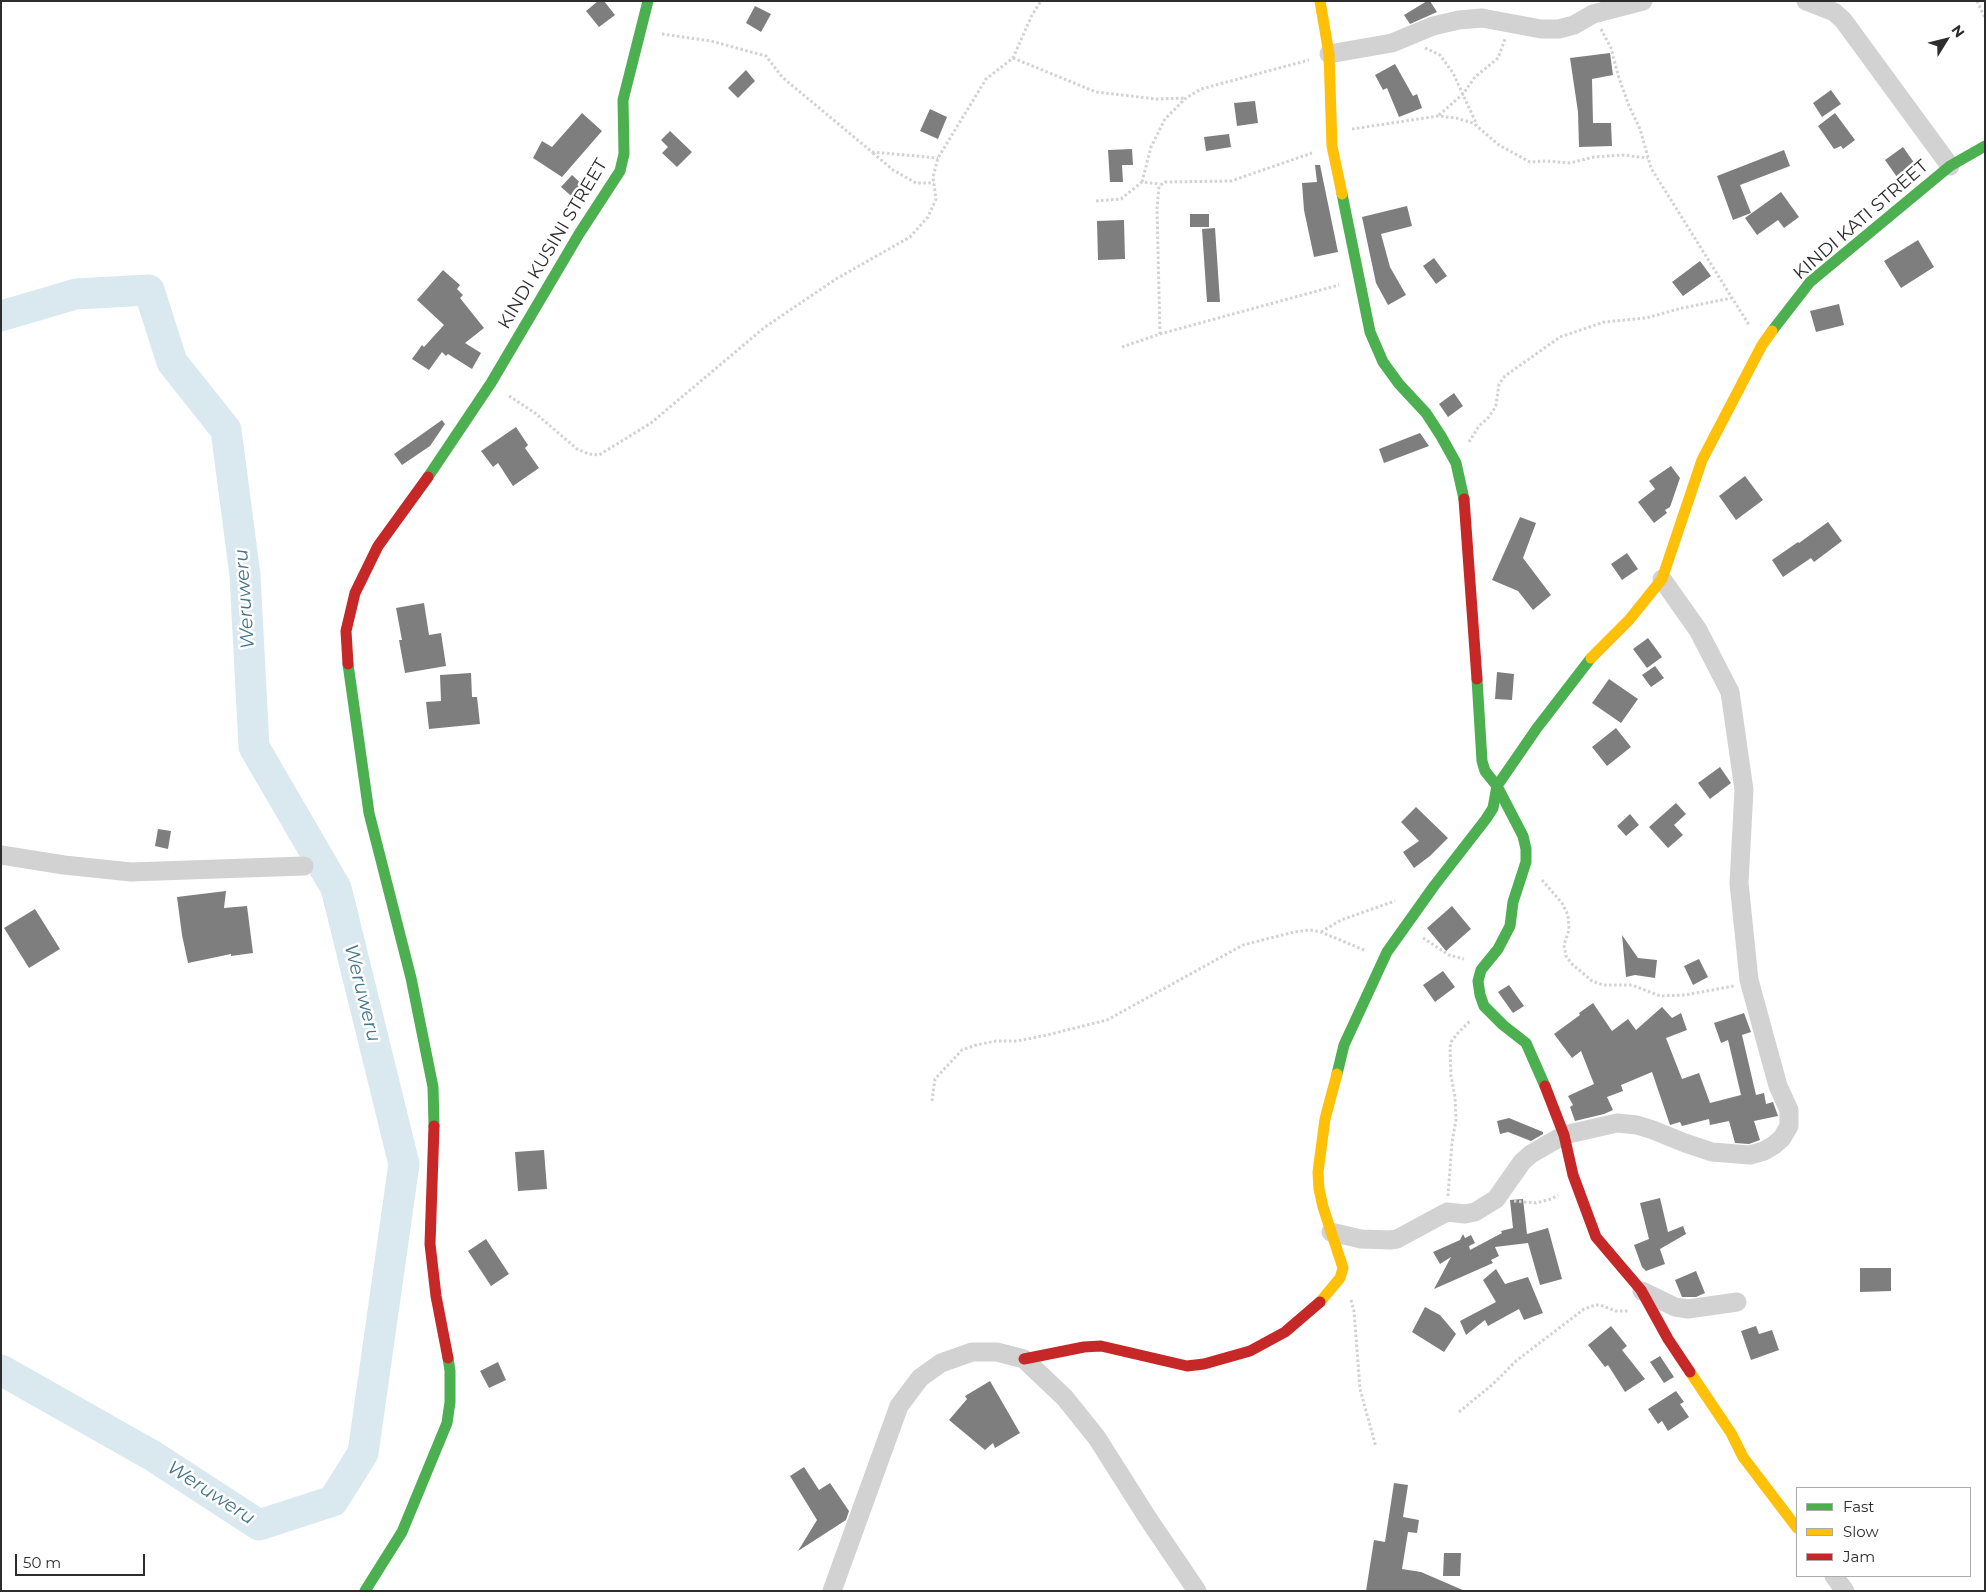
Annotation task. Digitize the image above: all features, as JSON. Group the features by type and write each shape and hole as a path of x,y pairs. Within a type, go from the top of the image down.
{"street":[{"name":"KINDI KUSINI STREET","path":"364,1591 402,1532 447,1423 450,1402 450,1372 436,1296 430,1244 434,1142 433,1087 411,978 370,814 347,657 346,631 355,593 378,546 399,520 491,383 579,234 620,171 624,154 624,92 648,1"},
{"path":"1320,1 1329,54 1332,146 1370,332 1383,362 1399,384 1426,413 1456,463 1464,494 1473,604 1482,761 1523,836 1526,849 1526,862 1513,902 1510,926 1492,957 1481,970 1478,981 1484,1006 1503,1025 1526,1043 1564,1135 1573,1175 1596,1237 1641,1290 1668,1339 1731,1433 1743,1457 1796,1527"},
{"path":"1329,54 1392,43 1433,26 1459,20 1482,18 1541,29 1559,29 1574,25 1593,14 1643,1"},
{"path":"1806,1 1834,12 1843,20 1950,166"},
{"name":"KINDI KATI STREET","path":"1662,579 1702,460 1762,345 1810,282 1950,166 1985,146"},
{"path":"832,1591 899,1406 920,1378 941,1363 972,1352 997,1352 1024,1359 1084,1347 1101,1346 1187,1366 1204,1364 1250,1352 1286,1332 1321,1301 1340,1278 1343,1268 1331,1232 1319,1189 1318,1172 1325,1119 1344,1045 1387,952 1493,808 1497,786 1537,728 1584,666 1629,620 1662,579 1698,630 1730,692 1744,790 1739,883 1750,984 1778,1086 1789,1110 1789,1126 1778,1142 1764,1151 1750,1155 1712,1152 1684,1144 1653,1130 1617,1123 1564,1135 1531,1154 1522,1162 1496,1199 1475,1212 1465,1214 1447,1212 1397,1239 1361,1239 1331,1232"},
{"path":"1,855 64,865 131,872 304,866"},
{"path":"1641,1290 1675,1307 1688,1309 1737,1302"},
{"path":"1024,1359 1065,1398 1097,1438 1197,1591"},
{"path":"1835,1577 1845,1591"}],"path":[{"path":"491,383 535,413 577,449 589,454 599,455 651,424 765,327 836,279 910,237 928,217 936,199 933,176 938,158 986,79 1013,58 1032,15 1041,1"},
{"path":"1977,1 1985,18"},
{"path":"1593,14 1611,48 1618,75 1629,106 1640,129 1652,168 1762,345"},
{"path":"644,19 662,35 711,41 766,56 782,76 894,170 916,183 934,183"},
{"path":"1438,116 1463,94 1475,77 1498,58 1509,22"},
{"path":"1392,43 1418,46 1440,55 1453,72 1478,126 1498,145 1530,162 1570,163 1594,157 1622,155 1648,158"},
{"path":"1096,200 1121,199 1142,182 1151,147 1165,119 1186,98 1201,90 1219,84 1329,54"},
{"path":"1013,58 1096,92 1156,99 1186,98"},
{"path":"1331,130 1363,128 1377,124 1438,116 1456,118 1478,126"},
{"path":"1142,182 1161,184 1231,181 1332,146"},
{"path":"872,152 938,158"},
{"path":"1160,334 1157,209 1158,190 1161,184"},
{"path":"1122,347 1160,334 1242,313 1359,279"},
{"path":"1456,463 1473,433 1493,411 1496,405 1499,384 1505,376 1560,337 1604,322 1646,318 1682,308 1732,298"},
{"path":"1526,862 1562,903 1570,923 1564,946 1566,956 1572,964 1592,981 1603,984 1632,985 1660,996 1684,995 1750,984"},
{"path":"1321,932 1341,920 1397,901"},
{"path":"1407,925 1437,948 1449,954 1468,959 1492,957"},
{"path":"932,1102 935,1079 962,1050 996,1041 1017,1041 1107,1020 1242,945 1310,930 1321,932 1360,949 1387,952"},
{"path":"1447,1212 1452,1142 1456,1120 1455,1097 1451,1076 1451,1042 1484,1006"},
{"path":"1496,1199 1529,1203 1543,1202 1557,1196 1573,1175"},
{"path":"1343,1268 1354,1312 1360,1389 1376,1447"},
{"path":"1459,1412 1494,1384 1516,1361 1584,1309 1600,1305 1616,1311 1651,1311"}],"building":[{"path":"598,1 604,1 615,15 599,27 586,11"},
{"path":"1430,1 1437,12 1410,24 1404,15"},
{"path":"755,6 771,14 761,32 746,23"},
{"path":"1610,53 1613,75 1592,79 1593,123 1611,123 1612,146 1579,147 1578,112 1570,58"},
{"path":"1395,64 1413,96 1417,94 1422,108 1399,117 1387,88 1383,90 1375,75"},
{"path":"746,70 755,81 738,98 728,88"},
{"path":"1831,90 1841,104 1822,117 1813,103"},
{"path":"1255,101 1258,123 1237,126 1234,103"},
{"path":"930,109 947,117 938,139 920,131"},
{"path":"582,113 602,131 562,177 533,158 542,141 552,147"},
{"path":"1835,113 1855,140 1843,149 1841,146 1834,149 1818,126"},
{"path":"670,131 692,152 677,167 662,153 668,147 661,140"},
{"path":"1229,134 1231,147 1206,151 1204,137"},
{"path":"1903,147 1915,164 1897,177 1885,160"},
{"path":"1132,149 1133,165 1122,165 1123,182 1110,182 1108,150"},
{"path":"1784,150 1790,166 1740,185 1751,213 1733,220 1717,176"},
{"path":"1315,165 1320,165 1338,252 1314,257 1304,210 1302,183 1317,182"},
{"path":"572,175 587,189 577,201 561,187"},
{"path":"1781,192 1799,217 1784,228 1778,220 1757,235 1745,218"},
{"path":"1407,206 1412,226 1381,234 1390,267 1406,295 1388,305 1376,283 1362,217"},
{"path":"1190,214 1209,214 1209,227 1190,227"},
{"path":"1124,220 1125,259 1098,260 1097,221"},
{"path":"1215,228 1220,302 1207,302 1202,229"},
{"path":"1918,240 1934,267 1901,288 1884,261"},
{"path":"1434,258 1447,276 1436,284 1423,266"},
{"path":"1700,261 1711,276 1683,296 1672,282"},
{"path":"443,270 460,285 457,289 463,295 460,298 484,328 465,343 481,353 472,369 448,354 446,356 442,352 429,370 412,359 422,345 424,347 444,325 417,300"},
{"path":"1839,304 1844,325 1816,332 1810,311"},
{"path":"1454,393 1463,406 1448,417 1439,404"},
{"path":"442,420 445,424 430,446 402,465 394,454"},
{"path":"516,427 528,445 525,448 539,468 513,486 498,463 493,467 481,451"},
{"path":"1420,433 1429,446 1384,463 1379,449"},
{"path":"1671,466 1680,478 1670,507 1665,510 1667,513 1654,523 1638,502 1655,489 1649,481"},
{"path":"1745,476 1763,500 1736,520 1719,496"},
{"path":"1520,517 1536,523 1523,558 1551,595 1533,610 1518,591 1492,580"},
{"path":"1828,522 1842,541 1814,562 1811,558 1783,577 1772,560"},
{"path":"1627,553 1638,569 1622,580 1611,564"},
{"path":"424,603 429,635 441,633 446,666 405,673 399,640 402,640 396,608"},
{"path":"1648,638 1662,657 1647,668 1633,649"},
{"path":"1655,666 1664,678 1651,687 1642,675"},
{"path":"1497,672 1514,674 1512,700 1495,699"},
{"path":"471,673 472,697 477,697 480,724 429,729 426,702 441,701 440,675"},
{"path":"1609,679 1638,699 1621,723 1592,703"},
{"path":"1616,728 1631,747 1607,766 1592,747"},
{"path":"1720,767 1731,783 1710,799 1698,783"},
{"path":"1676,803 1686,814 1674,825 1683,835 1668,848 1649,827"},
{"path":"1416,807 1448,838 1430,856 1414,868 1403,852 1419,841 1401,822"},
{"path":"1630,814 1639,825 1626,836 1617,826"},
{"path":"158,829 171,831 168,849 155,846"},
{"path":"226,891 224,908 247,906 253,953 231,956 231,954 188,963 177,897"},
{"path":"1452,906 1471,929 1446,951 1427,928"},
{"path":"35,909 60,949 29,968 4,928"},
{"path":"1622,935 1638,958 1657,960 1655,978 1635,975 1626,977"},
{"path":"1699,959 1708,977 1693,985 1684,966"},
{"path":"1443,971 1455,987 1435,1002 1423,985"},
{"path":"1509,985 1524,1006 1513,1013 1498,992"},
{"path":"1593,1003 1612,1031 1628,1019 1636,1030 1662,1007 1672,1018 1681,1013 1687,1030 1666,1038 1682,1079 1699,1073 1710,1103 1741,1095 1728,1040 1721,1043 1714,1023 1744,1013 1751,1032 1742,1035 1756,1095 1764,1093 1766,1104 1773,1102 1778,1116 1754,1121 1760,1140 1749,1144 1735,1143 1729,1121 1710,1125 1709,1119 1682,1126 1680,1122 1670,1125 1652,1072 1621,1085 1623,1091 1607,1097 1613,1110 1575,1121 1570,1107 1573,1105 1568,1096 1594,1084 1581,1051 1572,1058 1554,1034"},
{"path":"1509,1118 1543,1132 1543,1134 1531,1141 1508,1132 1500,1134 1497,1121"},
{"path":"544,1150 547,1189 518,1191 515,1152"},
{"path":"1660,1198 1668,1232 1683,1226 1686,1234 1660,1249 1665,1264 1646,1271 1642,1267 1634,1245 1649,1239 1640,1203"},
{"path":"1523,1199 1527,1234 1548,1228 1562,1279 1540,1285 1528,1243 1495,1247 1499,1256 1491,1260 1493,1263 1434,1289 1451,1257 1440,1264 1433,1252 1460,1240 1463,1234 1465,1238 1471,1235 1475,1243 1469,1246 1470,1250 1502,1233 1501,1231 1513,1228 1510,1200"},
{"path":"486,1239 509,1274 491,1286 468,1251"},
{"path":"1860,1268 1891,1268 1891,1291 1860,1292"},
{"path":"1496,1269 1505,1284 1528,1277 1543,1313 1524,1320 1519,1309 1488,1326 1485,1320 1466,1335 1460,1321 1496,1302 1483,1280"},
{"path":"1696,1271 1705,1293 1696,1297 1682,1297 1675,1280"},
{"path":"1425,1307 1440,1315 1456,1334 1444,1352 1412,1332"},
{"path":"1611,1326 1627,1346 1622,1350 1645,1379 1625,1392 1608,1365 1605,1367 1588,1345"},
{"path":"1756,1326 1759,1334 1772,1330 1779,1350 1751,1360 1741,1331"},
{"path":"1660,1356 1674,1377 1664,1383 1650,1362"},
{"path":"498,1362 506,1380 489,1388 480,1371"},
{"path":"990,1381 1020,1433 995,1448 993,1443 985,1450 949,1420 967,1399 965,1396"},
{"path":"1676,1391 1684,1402 1680,1404 1689,1417 1668,1431 1662,1421 1658,1424 1648,1409"},
{"path":"804,1467 819,1490 830,1483 849,1511 846,1520 798,1551 817,1520 790,1476"},
{"path":"1394,1483 1408,1485 1403,1517 1419,1520 1417,1533 1408,1532 1402,1569 1421,1572 1465,1591 1366,1591 1374,1540 1385,1542"},
{"path":"1444,1553 1461,1553 1460,1576 1443,1576"}],"waterway":[{"name":"Weruweru","path":"1,316 76,294 149,290 172,362 226,430 245,575 254,747 336,888 404,1164 363,1453 333,1501 259,1525 153,1456 1,1370"}],"traffic: fast":[{"path":"428,477 491,383 579,234 620,171 624,154 623,100 648,1"},
{"path":"1772,331 1810,282 1950,166 1985,146"},
{"path":"1342,194 1370,332 1383,362 1399,384 1426,413 1441,436 1456,463 1464,499"},
{"path":"1337,1074 1344,1045 1387,952 1434,886 1486,819 1493,808 1497,786 1537,728 1591,658"},
{"path":"348,664 369,813 411,978 433,1087 434,1126"},
{"path":"1477,679 1482,761 1485,771 1497,786 1523,836 1526,849 1526,862 1513,902 1510,926 1498,949 1481,970 1478,981 1480,995 1484,1006 1503,1025 1526,1043 1545,1086"},
{"path":"365,1591 402,1532 447,1423 450,1402 448,1358"}],"traffic: slow":[{"path":"1320,1 1329,54 1332,146 1342,194"},
{"path":"1591,658 1629,620 1662,579 1702,460 1762,345 1772,331"},
{"path":"1320,1302 1340,1278 1343,1268 1323,1207 1318,1172 1325,1119 1337,1074"},
{"path":"1690,1372 1731,1433 1743,1457 1796,1527"}],"traffic: jam":[{"path":"348,664 346,631 355,593 378,546 428,477"},
{"path":"1464,499 1477,679"},
{"path":"1545,1086 1564,1135 1573,1175 1596,1237 1641,1290 1668,1339 1690,1372"},
{"path":"434,1126 430,1244 436,1296 448,1358"},
{"path":"1024,1359 1084,1347 1101,1346 1187,1366 1204,1364 1250,1351 1285,1332 1320,1302"}]}
